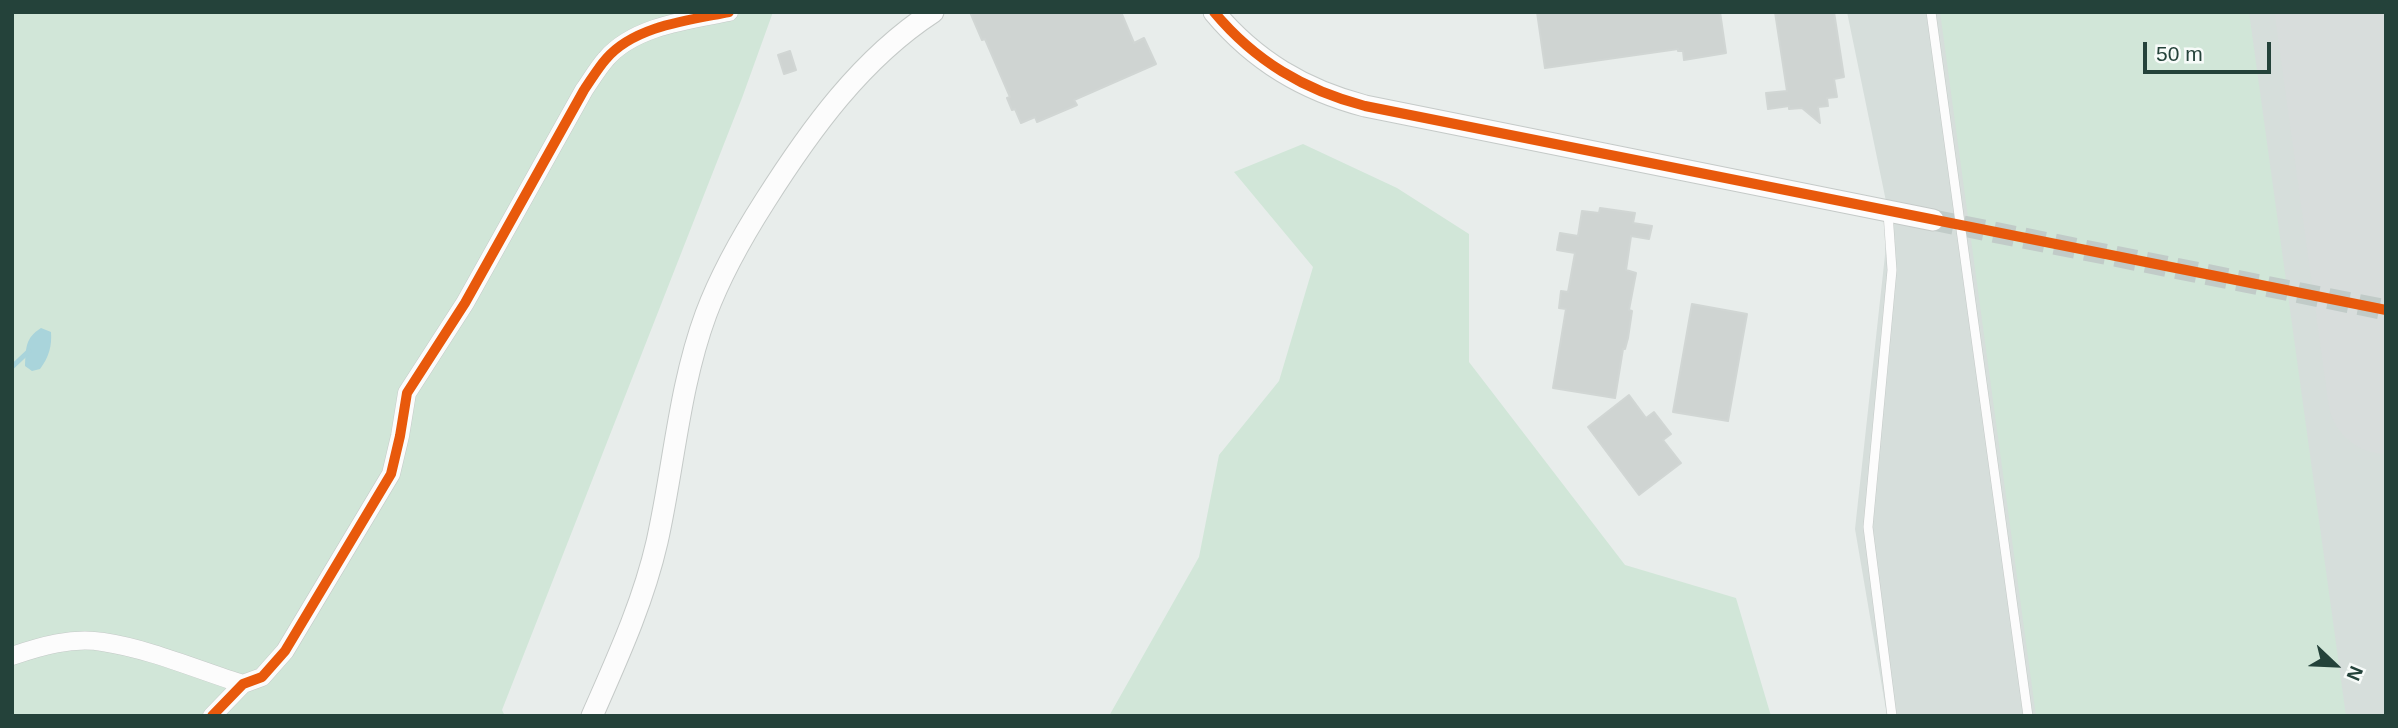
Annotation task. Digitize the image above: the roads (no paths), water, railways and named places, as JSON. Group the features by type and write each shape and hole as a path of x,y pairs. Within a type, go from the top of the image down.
{"street":[{"path":"12,656 62,642 102,642 243,684 262,677 285,651 391,474 407,393 465,303 584,90 607,58 622,45 651,30 729,12"},
{"path":"592,716 629,632 644,586 656,543 683,396 695,348 724,271 785,169 823,115 877,56 933,12"},
{"path":"1214,12 1245,46 1268,64 1296,81 1333,97 1365,106 1933,220"},
{"path":"212,716 243,684"}],"lane":[{"path":"1931,12 2028,716"},
{"path":"1888,211 1892,270 1868,527 1892,716"}],"water":[{"path":"41,328 51,332 50,347 40,369 32,371 25,366 26,349 29,340"}],"waterway":[{"path":"12,367 29,351"}],"tunnel":[{"path":"1933,220 2386,310"}]}
